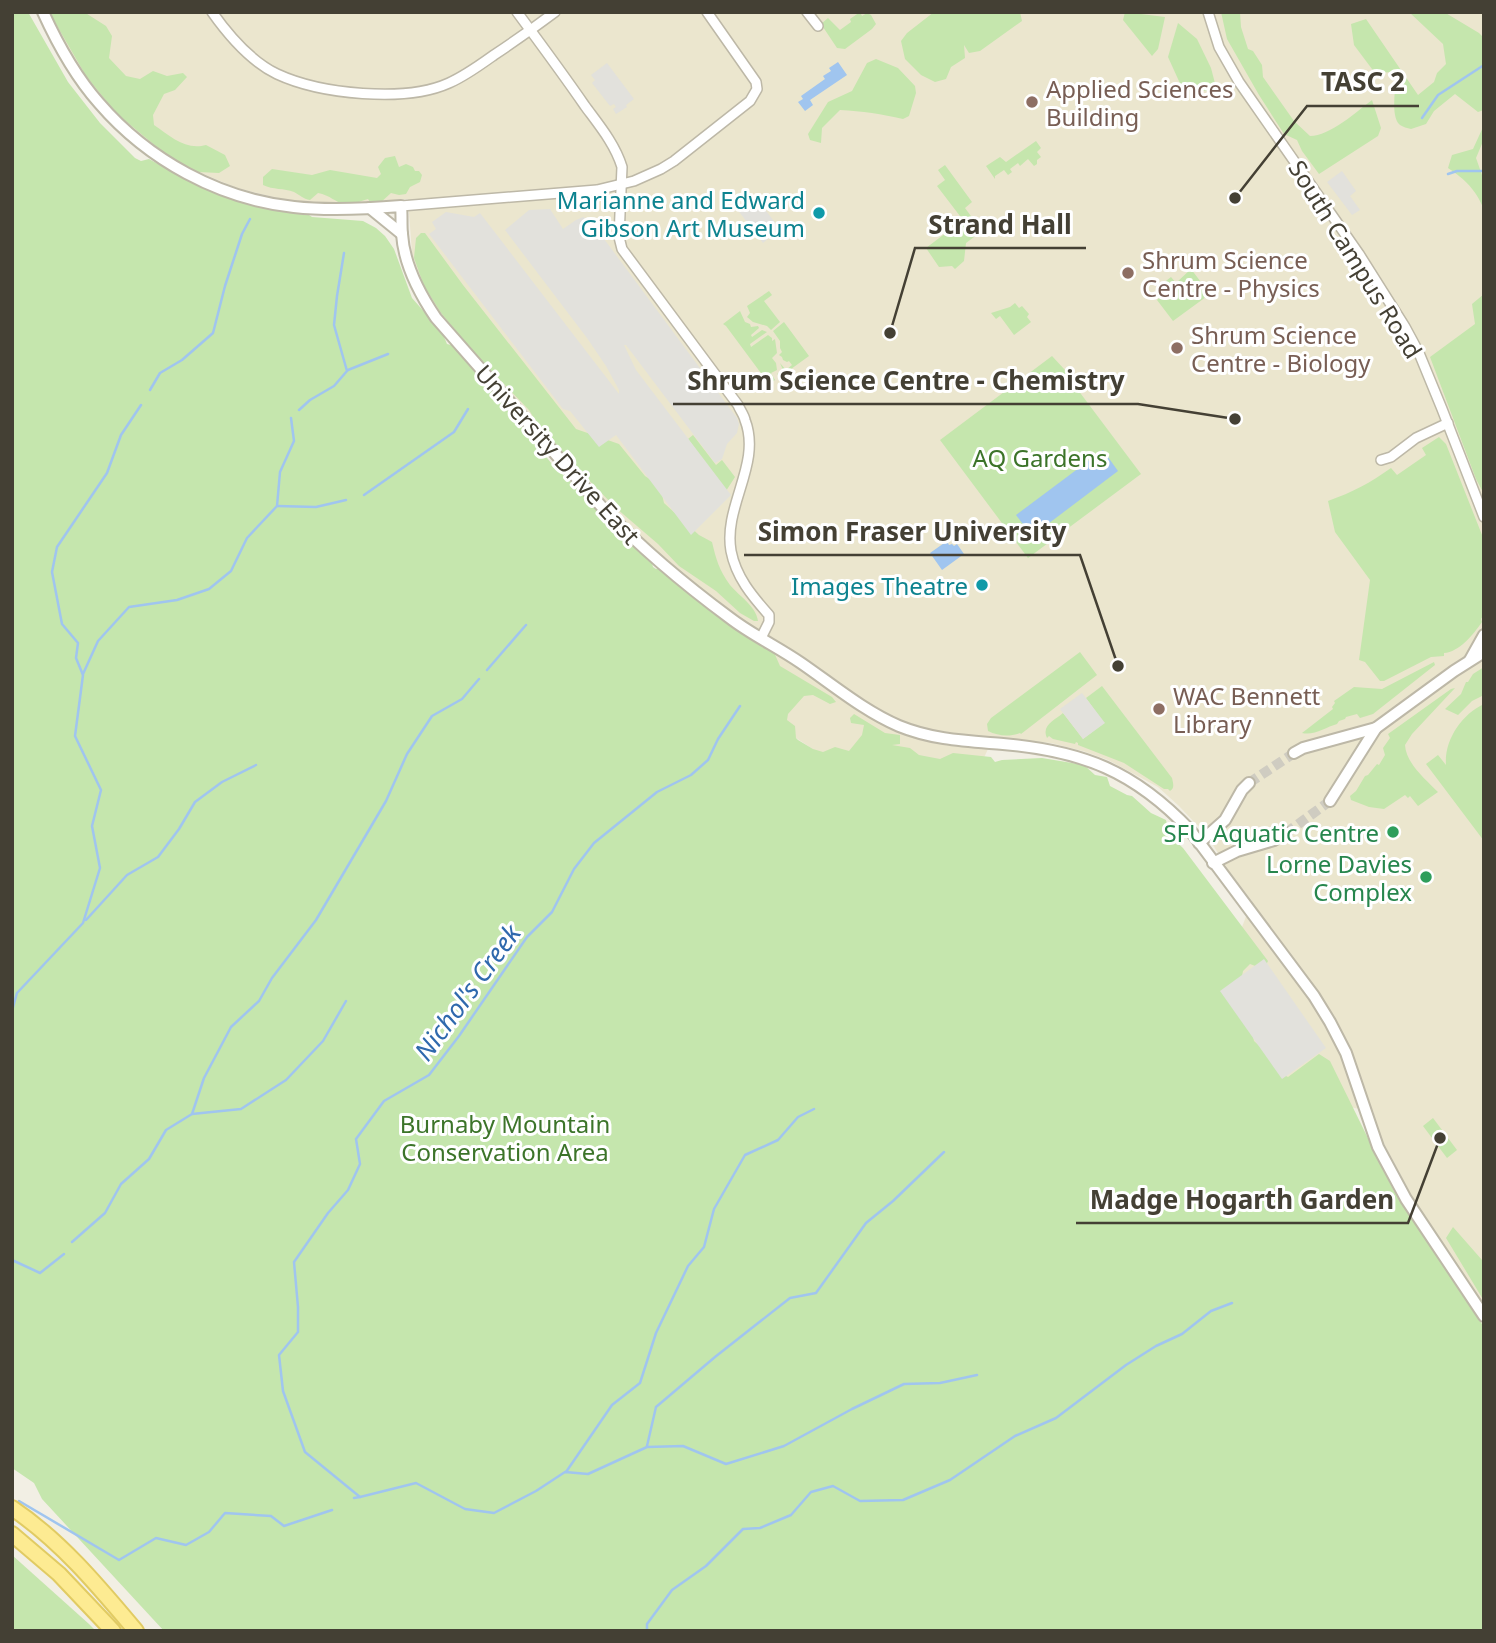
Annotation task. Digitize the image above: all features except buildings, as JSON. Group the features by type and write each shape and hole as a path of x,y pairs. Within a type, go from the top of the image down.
{"main road":[{"path":"12,1508 70,1557 136,1631"},
{"path":"12,1534 59,1574 113,1631"}],"street":[{"path":"43,12 71,64 99,103 136,139 178,169 230,192 272,204 319,208 401,206 597,190 622,185 661,169 750,101 757,89 756,82 707,12"},
{"path":"212,12 246,53 276,74 346,92 405,94 447,84 467,74 555,12"},
{"path":"517,12 612,145 622,167 619,237 622,249 738,405 746,420 749,452 732,517 731,551 738,573 751,596 769,615 769,622 761,638"},
{"path":"807,12 818,26"},
{"name":"South Campus Road","path":"1208,12 1220,47 1239,82 1359,254 1405,327 1419,353 1484,517"},
{"name":"University Drive East","path":"401,206 405,255 415,283 436,318 628,535 731,619 878,716 899,726 941,739 1005,744 1081,757 1125,776 1172,811 1314,996 1346,1053 1378,1147 1406,1199 1484,1316"},
{"path":"370,208 402,234"},
{"path":"1381,460 1391,457 1416,438 1448,423"},
{"path":"1470,660 1484,635"},
{"path":"1294,753 1303,748 1376,728 1484,652"},
{"path":"1330,801 1376,728"},
{"path":"1199,843 1225,820 1249,783"},
{"path":"1213,863 1286,833"}],"shaded area":[{"path":"49,12 1484,12 1484,1308 1415,1202 1380,1136 1373,1111 1268,1094 1204,1006 1252,901 1229,871 1202,827 1158,787 1108,760 1083,751 1051,743 993,738 982,762 858,779 784,730 746,640 753,627 651,547 624,521 437,310 420,279 412,253 408,199 353,203 282,199 237,188 189,168 150,143 108,105 69,51"},
{"path":"607,63 634,99 616,114 614,104 610,106 592,83 595,80 591,75"},
{"path":"1342,171 1356,191 1350,196 1360,210 1352,215 1327,182"},
{"path":"754,195 780,229 763,243 737,209"},
{"path":"550,209 563,229 583,217 590,220 737,418 737,433 727,444 722,459 715,463 624,345 636,370 731,495 691,535 616,435 599,447 570,411 563,409 429,234 436,229 432,222 446,212 474,217 480,213 619,394 606,366 587,338 505,230 529,210"},
{"path":"1082,693 1105,723 1083,739 1060,709"},
{"path":"1264,959 1326,1048 1282,1079 1220,991"}],"green space":[{"name":"Burnaby Mountain Conservation Area","path":"12,12 28,12 68,82 100,123 135,158 141,161 149,159 202,188 225,197 275,210 306,213 312,217 363,221 385,236 394,249 412,298 442,332 447,344 455,346 552,464 638,550 650,555 653,567 668,567 757,644 773,650 780,666 832,697 836,702 830,704 813,695 804,696 788,714 787,720 795,726 798,740 823,752 835,747 849,751 862,735 864,725 851,723 850,718 854,714 885,733 900,735 900,744 892,745 910,748 919,755 940,759 953,753 991,757 995,762 1042,758 1084,765 1095,775 1107,777 1110,786 1132,796 1151,813 1166,820 1170,836 1183,848 1268,961 1266,965 1258,967 1250,964 1243,971 1241,981 1254,1041 1282,1074 1288,1077 1319,1054 1330,1061 1394,1191 1484,1328 1484,1631 164,1631 42,1499 34,1483 12,1468"},
{"path":"49,12 84,12 106,26 112,36 109,58 126,76 140,79 153,71 167,76 183,73 187,77 175,90 164,94 153,115 154,125 185,144 206,145 225,155 230,166 219,173 198,172 170,158 116,113 86,76"},
{"path":"860,12 862,16 867,13 871,15 876,24 845,49 837,48 821,24 828,18 840,30"},
{"path":"934,12 1020,12 1022,21 980,51 969,53 964,45 965,58 951,67 946,79 935,82 921,75 905,59 901,41"},
{"path":"1125,12 1165,17 1158,49 1152,56 1123,20"},
{"path":"1221,12 1240,12 1241,27 1248,49 1253,51 1262,65 1263,77 1294,121 1310,136 1334,128 1372,100 1381,128 1378,136 1319,174 1297,140 1284,134 1259,95 1227,39"},
{"path":"1409,12 1444,12 1484,38 1484,110 1478,112 1455,94 1434,111 1426,124 1411,129 1400,125 1394,107 1394,72 1375,73 1354,45 1351,24 1366,19 1418,95 1434,82 1437,73 1446,64 1443,44"},
{"path":"1178,23 1197,39 1211,68 1217,91 1183,90 1168,57"},
{"path":"876,59 898,68 915,86 916,93 909,116 903,119 840,110 822,128 821,143 810,140 808,134 828,102 852,91 867,63"},
{"path":"1484,125 1484,139 1476,158 1482,175 1484,172 1484,209 1469,186 1448,168 1452,155 1473,149"},
{"path":"1036,141 1041,148 1037,152 1041,157 1034,166 1028,159 1020,166 1018,163 1010,169 1012,172 1008,175 1004,170 995,176 995,179 986,166 1000,157 1006,162"},
{"path":"395,156 399,167 406,164 419,171 422,175 420,182 410,187 406,194 391,193 379,204 372,205 368,199 345,204 318,193 310,200 294,192 263,185 263,177 272,169 312,175 330,170 377,178 381,174 378,167 385,158"},
{"path":"945,165 972,202 965,208 982,231 966,243 964,261 955,269 952,266 939,267 926,248 963,220 937,186 945,180 938,170"},
{"path":"425,233 576,429 619,444 645,476 660,486 664,503 699,535 712,542 723,574 751,606 758,621 740,613 716,591 679,566 616,508 475,354 441,313 424,286 414,258 416,238"},
{"path":"1191,269 1210,294 1173,321 1157,300 1162,295 1157,288 1171,277 1176,283"},
{"path":"769,291 772,295 764,301 780,322 771,330 747,317 750,313 747,306"},
{"path":"1484,294 1484,494 1430,357 1475,324 1472,304"},
{"path":"1015,303 1029,314 1027,317 1031,322 1014,335 1000,316 996,319 991,313"},
{"path":"740,311 745,322 751,327 759,328 752,337 762,330 767,332 750,344 751,347 768,335 772,341 775,339 777,353 772,358 777,370 771,373 775,380 769,384 723,324"},
{"path":"784,322 809,356 780,377 777,374 783,370 780,363 786,370 792,365 779,355 782,352 780,341 773,331"},
{"name":"AQ Gardens","path":"1052,356 1141,474 1028,558 940,440"},
{"path":"693,435 716,465 722,460 735,477 726,491 688,439"},
{"path":"1439,437 1446,444 1484,540 1484,614 1482,622 1474,632 1455,650 1444,653 1444,656 1431,657 1380,681 1365,662 1359,660 1370,580 1335,532 1328,501 1361,487 1391,468 1397,475 1426,455 1422,448"},
{"path":"1080,652 1097,675 1021,734 1004,735 988,731 987,724 991,718"},
{"path":"1434,662 1435,665 1373,714 1360,718 1357,714 1320,731 1302,733 1333,709 1334,701 1354,687 1382,689"},
{"path":"1484,667 1484,695 1472,701 1458,715 1445,709 1461,694 1473,674"},
{"path":"1102,686 1172,778 1173,787 1170,791 1124,763 1076,742 1075,744 1049,736 1047,738 1047,726 1063,713 1083,739 1104,723 1086,698"},
{"path":"1455,688 1405,745 1412,764 1438,792 1418,806 1410,796 1408,798 1405,795 1384,809 1351,800 1350,796 1365,776 1379,765 1385,755 1383,748 1390,738 1388,734"},
{"path":"1484,704 1484,841 1426,764 1438,755 1446,765 1451,737 1468,714"},
{"path":"1433,1118 1457,1150 1447,1158 1423,1126"},
{"path":"1453,1227 1482,1260 1484,1259 1484,1301 1446,1238"},
{"path":"12,1555 89,1624 96,1631 12,1631"}],"water":[{"path":"838,62 847,75 810,100 813,105 805,111 798,102 803,99 801,96 825,79 823,76 831,71 829,68"},
{"path":"1103,450 1118,471 1032,536 1016,515"},
{"path":"947,541 949,545 957,544 964,554 942,570 930,553"}],"waterway":[{"path":"1422,118 1438,95 1484,65"},
{"path":"1448,174 1457,171 1484,171"},
{"path":"150,390 160,373 182,360 213,333 225,286 242,234 250,219"},
{"path":"299,410 334,386 347,371 334,325 344,253"},
{"path":"348,370 388,354"},
{"path":"12,1011 17,993 83,923 100,868 92,826 101,790 75,736 83,675 76,658 78,643 62,624 52,572 57,547 107,473 121,435 141,405"},
{"path":"364,495 454,432 468,409"},
{"path":"83,674 98,641 129,607 177,600 209,589 231,571 247,538 277,506 280,472 294,441 291,418"},
{"path":"277,506 316,507 346,500"},
{"path":"487,670 526,625"},
{"path":"72,1242 105,1213 121,1184 149,1159 166,1130 192,1114 204,1078 231,1027 259,1001 272,978 316,920 386,801 407,754 432,716 462,699 479,679"},
{"name":"Nichol's Creek","path":"354,1498 360,1497 305,1452 283,1391 279,1355 298,1332 294,1262 328,1213 348,1190 360,1164 356,1139 384,1101 429,1075 527,937 552,912 574,869 594,843 657,792 691,775 708,760 718,739 740,706"},
{"path":"86,920 127,875 158,857 195,802 222,782 256,765"},
{"path":"192,1114 241,1109 286,1080 323,1041 346,1001"},
{"path":"566,1472 612,1405 640,1383 656,1333 688,1266 704,1247 714,1209 745,1155 778,1140 798,1117 814,1109"},
{"path":"647,1446 656,1407 790,1298 816,1293 866,1223 944,1152"},
{"path":"12,1260 40,1273 64,1254"},
{"path":"647,1631 647,1624 672,1590 706,1566 743,1529 760,1528 791,1515 811,1492 833,1486 860,1501 903,1500 950,1480 1015,1436 1056,1418 1126,1365 1182,1334 1211,1311 1232,1303"},
{"path":"360,1497 416,1483 465,1509 494,1513 565,1472 588,1474 647,1447 683,1446 726,1464 784,1446 904,1384 940,1383 977,1375"},
{"name":"Nichol's Creek","path":"19,1501 119,1560 156,1538 186,1545 209,1532 225,1513 271,1516 284,1526 332,1510"}],"tunnel":[{"path":"1249,783 1294,753"},
{"path":"1286,833 1330,801"}],"place":[{"name":"Applied Sciences Building","path":"1032,102"},
{"name":"TASC 2","path":"1235,198"},
{"name":"Marianne and Edward Gibson Art Museum","path":"819,213"},
{"name":"Shrum Science Centre - Physics","path":"1128,273"},
{"name":"Strand Hall","path":"890,333"},
{"name":"Shrum Science Centre - Biology","path":"1177,348"},
{"name":"Shrum Science Centre - Chemistry","path":"1235,419"},
{"name":"Images Theatre","path":"982,585"},
{"name":"Simon Fraser University","path":"1118,666"},
{"name":"WAC Bennett Library","path":"1159,709"},
{"name":"SFU Aquatic Centre","path":"1393,832"},
{"name":"Lorne Davies Complex","path":"1426,877"},
{"name":"Madge Hogarth Garden","path":"1440,1138"}]}
